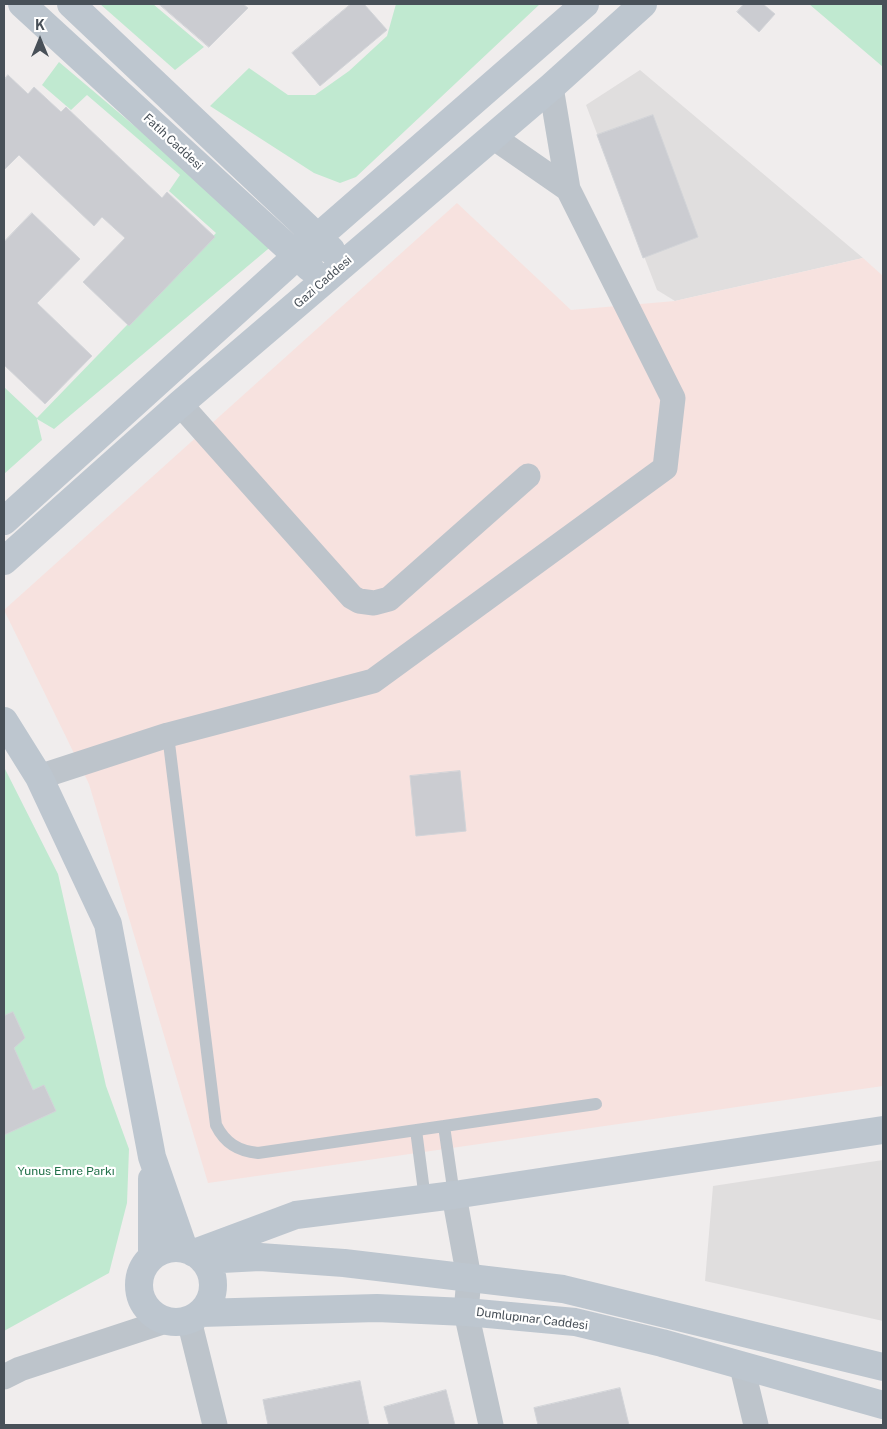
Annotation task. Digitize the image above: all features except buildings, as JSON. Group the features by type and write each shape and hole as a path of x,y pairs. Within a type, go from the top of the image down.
{"main road":[{"name":"Fatih Caddesi","path":"22,4 324,282"},
{"path":"71,4 318,237 344,264"},
{"path":"4,521 318,237 585,4"},
{"name":"Gazi Caddesi","path":"4,561 180,404 551,88 643,4"},
{"path":"6,728 39,777 108,924 152,1157 152,1256"},
{"path":"194,1254 296,1215 454,1195 883,1130"},
{"path":"152,1157 194,1254 210,1270 212,1287 208,1304 185,1318 156,1317 147,1309 140,1298 138,1287 140,1275 144,1265 152,1256 162,1250 173,1248 194,1254 344,1263 563,1289 883,1367"},
{"name":"Dumlupınar Caddesi","path":"185,1318 377,1308 466,1312 574,1322 662,1343 883,1405"}],"street":[{"path":"39,777 168,735 373,681 665,468 673,398 568,189 551,88"},
{"path":"493,137 568,189"},
{"path":"180,404 352,597 366,602 382,602 389,599 528,476"},
{"path":"454,1195 469,1278 466,1312 491,1425"},
{"path":"4,1377 20,1369 185,1318 215,1425"},
{"path":"742,1367 756,1425"}],"lane":[{"path":"168,735 216,1125 221,1135 229,1144 238,1149 258,1153 596,1104"},
{"path":"444,1126 454,1195"},
{"path":"416,1130 425,1199"}],"shaded area":[{"path":"640,70 863,258 675,301 657,290 586,105"},
{"path":"457,203 571,310 675,301 863,258 883,276 883,1086 208,1183 89,784 4,610"},
{"path":"883,1160 883,1321 705,1281 713,1186"}],"green space":[{"path":"100,4 153,4 204,47 175,70"},
{"path":"396,4 540,4 356,177 340,183 314,173 210,106 249,68 288,95 315,95 349,71 387,36"},
{"path":"809,4 883,4 883,67"},
{"path":"59,62 274,244 54,429 37,419 42,440 4,474 4,387 37,418 216,233 169,191 180,175 87,95 71,110 42,85"},
{"name":"Yunus Emre Parkı","path":"4,767 58,874 106,1086 129,1149 127,1203 109,1273 4,1331"}]}
